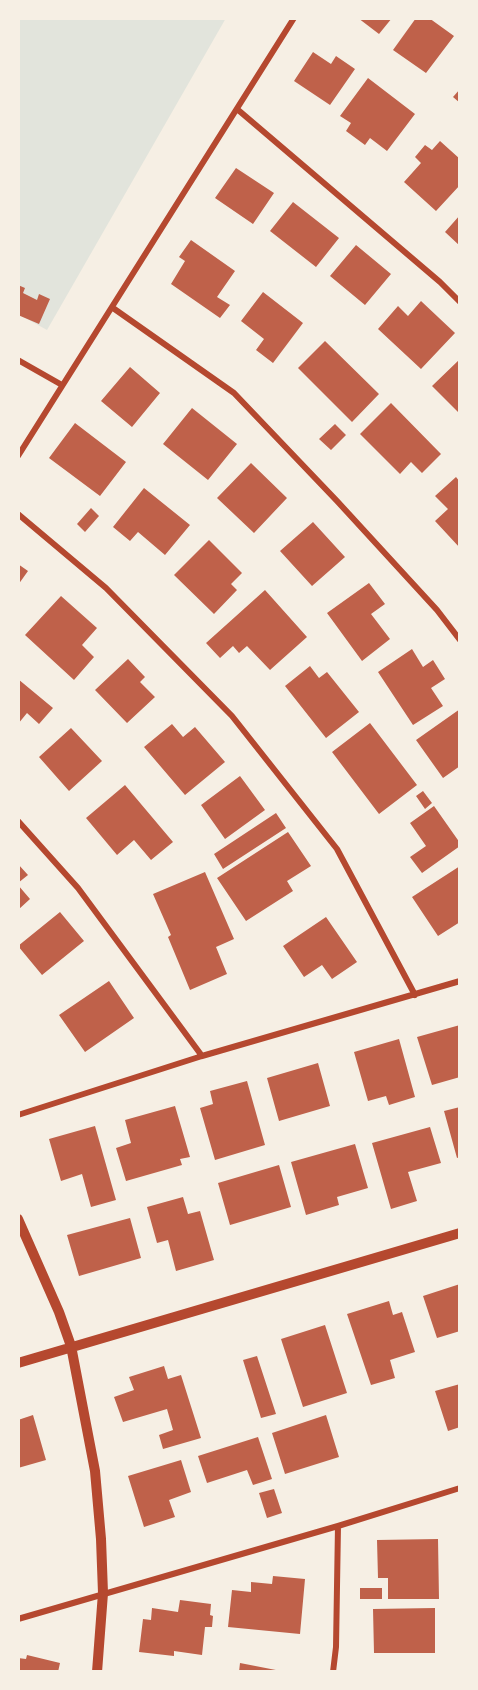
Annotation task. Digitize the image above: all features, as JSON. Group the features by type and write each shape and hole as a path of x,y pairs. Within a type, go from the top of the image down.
{"street":[{"path":"18,456 294,18"},
{"path":"237,109 440,282 460,302"},
{"path":"112,308 234,393 437,610 460,640"},
{"path":"18,360 62,385"},
{"path":"18,514 106,588 232,716 337,849 415,995"},
{"path":"18,822 78,888 202,1056"},
{"path":"18,1115 202,1056 460,981"},
{"path":"18,1219 59,1312 71,1346 95,1470 103,1593 97,1672"},
{"path":"18,1363 460,1233"},
{"path":"18,1619 460,1488"},
{"path":"333,1672 336,1647 338,1526"}],"shaded area":[{"path":"18,18 226,18 47,330 18,314"}],"building":[{"path":"358,18 392,18 379,34"},
{"path":"416,18 429,18 454,36 426,73 393,50"},
{"path":"313,52 331,64 336,56 355,69 330,105 294,81"},
{"path":"368,78 415,114 387,151 370,138 365,145 346,131 351,123 340,116"},
{"path":"460,89 460,103 453,97"},
{"path":"440,141 460,159 460,185 436,211 404,182 421,163 415,157 425,145 432,150"},
{"path":"236,168 274,193 253,224 215,198"},
{"path":"293,202 339,238 316,267 270,231"},
{"path":"460,215 460,246 445,232"},
{"path":"191,240 235,271 217,297 230,305 220,318 171,284 185,261 179,257"},
{"path":"356,245 391,274 365,305 330,276"},
{"path":"18,285 25,288 23,293 37,300 39,294 50,299 39,324 18,315"},
{"path":"263,292 303,323 273,363 256,350 264,339 241,321"},
{"path":"421,301 455,333 421,369 378,329 398,306 408,316"},
{"path":"325,341 379,394 352,422 298,368"},
{"path":"460,359 460,414 432,386"},
{"path":"130,367 160,393 132,427 101,401"},
{"path":"391,403 441,454 422,473 411,462 400,474 360,434"},
{"path":"192,408 237,444 208,480 163,444"},
{"path":"75,423 126,462 100,496 49,458"},
{"path":"335,424 346,435 331,450 319,439"},
{"path":"251,463 287,498 254,533 217,498"},
{"path":"456,477 460,482 460,548 435,521 448,509 435,496"},
{"path":"144,488 190,525 165,555 138,532 130,541 113,527"},
{"path":"91,508 99,516 85,532 77,524"},
{"path":"313,522 345,557 312,586 280,551"},
{"path":"209,540 242,573 231,584 237,590 214,614 174,575"},
{"path":"18,564 28,571 18,585"},
{"path":"369,583 385,604 371,614 390,639 362,661 327,613"},
{"path":"265,590 307,637 270,670 247,646 239,653 233,646 220,658 206,643"},
{"path":"61,596 97,628 82,645 94,657 74,680 25,635"},
{"path":"412,649 423,667 433,660 445,679 431,688 443,706 413,725 378,672"},
{"path":"128,659 145,677 140,682 155,697 127,723 95,690"},
{"path":"310,666 319,678 327,672 359,712 326,738 285,686"},
{"path":"18,679 53,708 39,724 27,713 18,724"},
{"path":"460,709 460,766 443,778 416,740"},
{"path":"370,723 417,785 379,814 332,752"},
{"path":"172,724 183,737 195,727 225,762 185,795 144,747"},
{"path":"71,728 102,761 69,791 39,757"},
{"path":"240,776 265,810 225,839 201,805"},
{"path":"125,785 173,842 151,860 134,840 117,855 86,818"},
{"path":"423,791 432,803 425,809 416,796"},
{"path":"434,806 460,846 422,873 410,857 426,846 410,823"},
{"path":"276,813 286,828 223,869 214,854"},
{"path":"288,832 311,866 287,881 293,891 246,921 217,878"},
{"path":"18,864 28,875 18,883"},
{"path":"460,866 460,922 438,936 412,897"},
{"path":"205,872 234,939 216,947 227,974 190,990 168,937 171,935 153,894"},
{"path":"18,885 30,899 18,910"},
{"path":"60,912 84,941 42,975 18,946"},
{"path":"326,917 357,962 332,979 322,965 304,977 283,946"},
{"path":"109,981 134,1018 85,1052 59,1015"},
{"path":"460,1025 460,1077 432,1085 417,1037"},
{"path":"399,1039 415,1097 389,1105 386,1096 368,1101 354,1052"},
{"path":"318,1063 330,1106 279,1121 267,1078"},
{"path":"247,1081 265,1145 215,1160 200,1108 213,1104 210,1091"},
{"path":"175,1106 190,1157 180,1159 182,1165 126,1181 116,1148 131,1143 125,1120"},
{"path":"460,1107 460,1157 457,1158 444,1111"},
{"path":"95,1126 116,1200 91,1207 82,1174 61,1181 49,1139"},
{"path":"430,1127 441,1163 408,1172 417,1201 391,1209 372,1143"},
{"path":"355,1144 368,1188 337,1197 339,1205 306,1215 291,1162"},
{"path":"279,1165 291,1207 230,1225 218,1183"},
{"path":"183,1197 188,1214 200,1211 214,1260 176,1271 168,1240 157,1243 147,1207"},
{"path":"130,1218 141,1258 79,1276 67,1235"},
{"path":"460,1284 460,1331 437,1338 423,1296"},
{"path":"389,1301 393,1315 402,1312 415,1352 390,1360 395,1378 371,1385 347,1314"},
{"path":"325,1325 347,1393 303,1407 281,1339"},
{"path":"257,1356 276,1414 261,1418 243,1360"},
{"path":"164,1366 168,1379 181,1375 201,1438 163,1449 159,1435 173,1430 167,1409 123,1422 114,1397 134,1390 129,1377"},
{"path":"460,1384 460,1427 448,1431 435,1391"},
{"path":"33,1415 46,1460 18,1468 18,1420"},
{"path":"326,1415 339,1457 285,1474 272,1433"},
{"path":"258,1437 272,1479 253,1485 247,1470 207,1483 198,1456"},
{"path":"181,1460 191,1492 169,1500 175,1517 144,1527 128,1476"},
{"path":"274,1489 282,1513 267,1518 259,1493"},
{"path":"438,1539 439,1599 388,1599 388,1578 378,1578 377,1540"},
{"path":"273,1576 305,1579 300,1634 228,1627 232,1590 251,1592 251,1582 272,1584"},
{"path":"360,1588 382,1588 382,1599 360,1599"},
{"path":"180,1600 211,1604 212,1627 205,1627 202,1655 174,1651 174,1656 139,1652 143,1619 151,1620 152,1608 178,1612"},
{"path":"435,1608 435,1653 374,1653 373,1609"},
{"path":"27,1655 60,1663 58,1672 18,1672 18,1658 26,1659"},
{"path":"240,1663 281,1671 281,1672 239,1672"}]}
